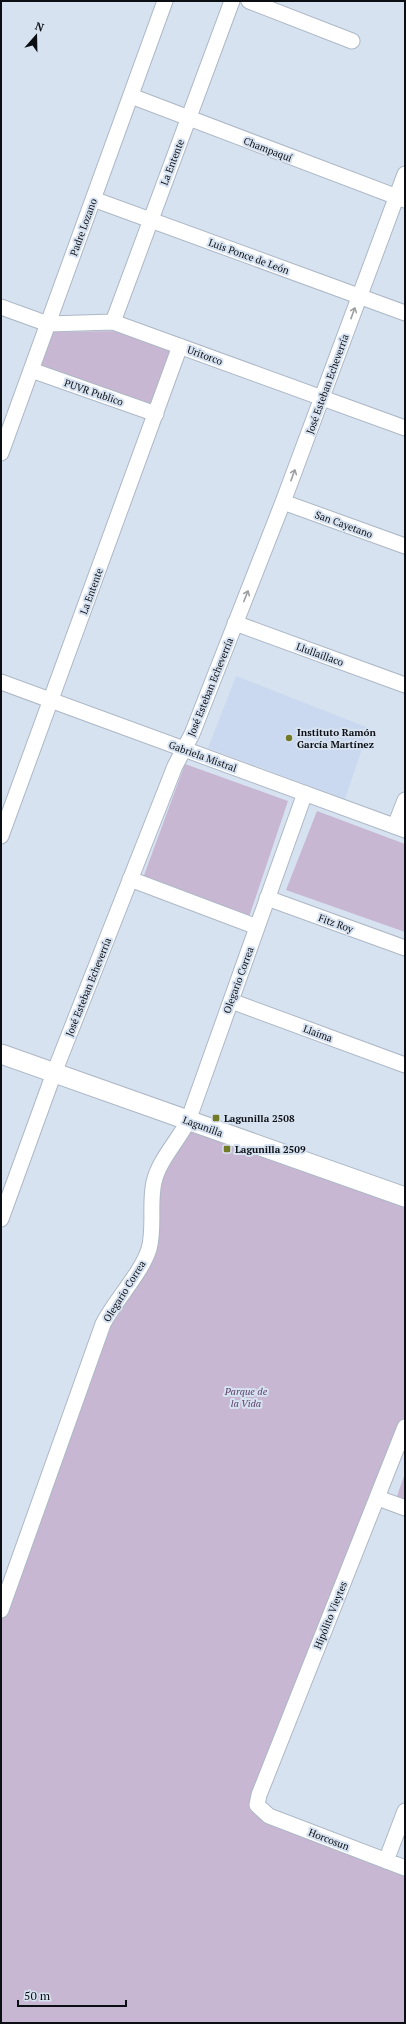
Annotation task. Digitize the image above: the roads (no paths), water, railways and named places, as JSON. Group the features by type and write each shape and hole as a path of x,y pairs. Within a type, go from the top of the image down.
{"main road":[{"name":"Lagunilla","path":"1,1054 405,1197"}],"street":[{"name":"Padre Lozano","path":"1,454 165,1"},
{"name":"La Entente","path":"113,322 232,1"},
{"path":"249,1 352,41"},
{"name":"Champaquí","path":"131,96 401,199"},
{"name":"José Esteban Echeverría","path":"1,1219 54,1073 130,879 175,766 192,734 283,502 359,297 401,199 405,174"},
{"name":"Luis Ponce de León","path":"93,199 405,313"},
{"name":"Uritorco","path":"1,307 48,324 113,322 405,428"},
{"name":"La Entente","path":"1,836 52,700 180,346"},
{"name":"PUVR Publico","path":"31,370 156,414"},
{"name":"San Cayetano","path":"283,502 405,546"},
{"name":"Llullaillaco","path":"235,623 405,685"},
{"name":"Gabriela Mistral","path":"1,682 400,828"},
{"name":"Olegario Correa","path":"1,1610 103,1324 109,1312 142,1263 149,1249 151,1234 151,1201 154,1180 160,1166 188,1121 305,793"},
{"path":"400,828 405,800"},
{"path":"130,879 257,927"},
{"name":"Fitz Roy","path":"267,898 405,948"},
{"name":"Llaima","path":"231,1001 405,1065"},
{"name":"Hipólito Vieytes","path":"257,1804 259,1795 405,1427"},
{"path":"378,1498 405,1508"},
{"name":"Horcosun","path":"257,1804 269,1816 405,1868"},
{"path":"386,1861 405,1811"}],"place":[{"name":"Instituto Ramón García Martínez","path":"289,738"},
{"name":"Lagunilla 2508","path":"216,1118"},
{"name":"Lagunilla 2509","path":"227,1149"}],"park label":[{"name":"Parque de la Vida","path":"246,1396"}]}
